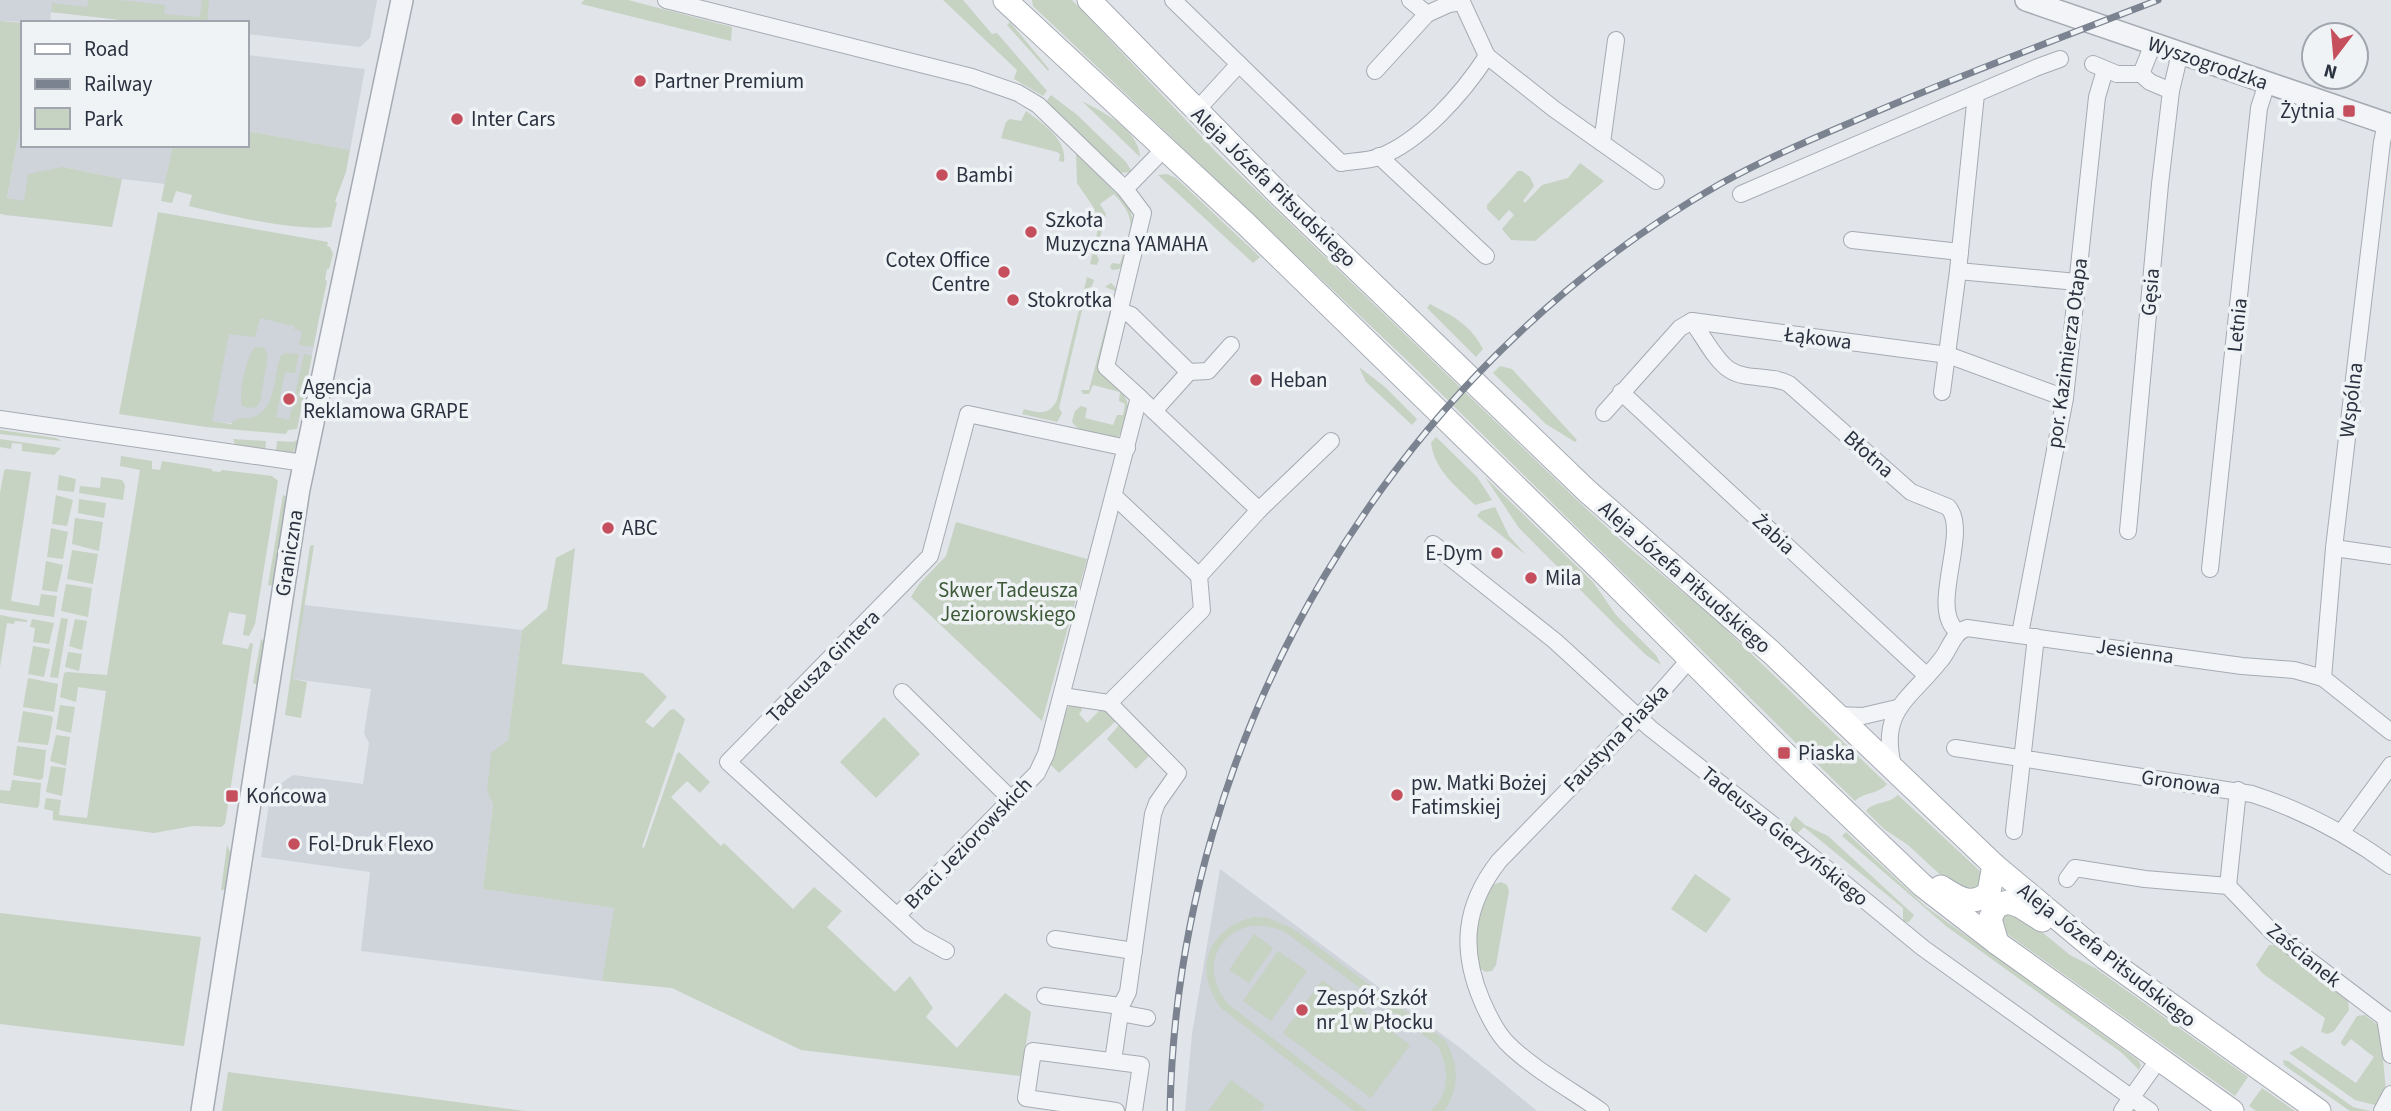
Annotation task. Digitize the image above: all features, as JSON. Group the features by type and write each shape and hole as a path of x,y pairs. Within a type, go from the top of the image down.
{"main road":[{"path":"1005,0 1246,224 1922,885 1997,943 2232,1111"},
{"name":"Aleja Józefa Piłsudskiego","path":"1089,0 1196,111 1587,491 1771,652 1994,865 2105,958 2318,1109"},
{"path":"1891,856 1961,900 1969,902 1989,892 1994,865"},
{"path":"1997,943 1990,919 1996,906 2008,902 2020,906 2105,958"}],"street":[{"name":"Graniczna","path":"202,1111 304,463 402,0"},
{"path":"666,0 972,77 1018,93 1038,105 1125,189 1143,213 1105,367 1259,510"},
{"path":"1410,0 1427,14"},
{"path":"1177,1 1341,163 1379,156 1411,137 1453,100 1487,56"},
{"path":"1375,71 1427,14 1461,1 1487,56 1554,109 1656,181"},
{"name":"Wyszogrodzka","path":"2034,1 2389,125"},
{"path":"1602,143 1616,40"},
{"path":"2153,44 2141,74 2150,82 2171,92"},
{"name":"Gęsia","path":"2128,531 2160,184 2171,92 2180,53"},
{"path":"1741,194 2038,66 2060,59"},
{"path":"1196,111 1239,64"},
{"name":"por. Kazimierza Otapa","path":"2014,831 2023,760 2028,636 2065,398 2099,67 2130,75 2141,74"},
{"name":"Letnia","path":"2210,569 2259,104 2267,83"},
{"path":"1942,392 1958,271 1976,94"},
{"name":"Wspólna","path":"2323,678 2334,548 2382,142 2389,125"},
{"path":"1125,189 1165,148"},
{"path":"1379,156 1486,256"},
{"path":"1852,240 1960,252"},
{"path":"1958,271 2077,282"},
{"path":"1120,311 1131,315 1189,372"},
{"path":"1604,413 1679,328 1692,321"},
{"name":"Łąkowa","path":"1692,321 1948,355 2065,398"},
{"name":"Błotna","path":"1692,321 1721,362 1731,371 1789,384 1911,492 1948,507 1953,512 1955,526 1947,594 1947,620 1958,632"},
{"path":"1154,411 1189,372 1208,371 1231,345"},
{"name":"Żabia","path":"1621,392 1927,676"},
{"name":"Braci Jeziorowskich","path":"898,915 1037,773 1046,754 1139,397"},
{"name":"Tadeusza Gintera","path":"946,951 919,936 728,762 930,556 968,414 1126,448"},
{"path":"0,419 304,463"},
{"path":"1199,576 1259,510 1331,441"},
{"path":"1109,703 1202,610 1199,576 1114,496"},
{"name":"Tadeusza Gierzyńskiego","path":"1433,544 1555,641 1639,717 1923,948 2150,1111"},
{"path":"2334,548 2391,556"},
{"name":"Jesienna","path":"1958,632 1967,628 2242,666 2294,670 2323,678 2391,732"},
{"path":"1895,771 1890,743 1891,726 1897,708 1946,654 1958,632"},
{"name":"Faustyna Piaska","path":"1601,1111 1516,1051 1500,1034 1474,979 1468,953 1468,933 1479,894 1499,860 1639,717 1690,659"},
{"path":"902,692 1011,799"},
{"path":"1062,696 1109,703 1178,773 1157,803 1153,814 1128,992 1121,1010 1113,1061"},
{"path":"1835,715 1863,716 1897,708"},
{"name":"Gronowa","path":"1955,748 2238,790 2283,805 2341,834 2391,866"},
{"path":"2341,834 2391,765"},
{"path":"2067,879 2075,868 2145,879 2228,886 2238,790"},
{"name":"Zaścianek","path":"2228,886 2272,932 2388,1013"},
{"path":"1055,939 1133,951"},
{"path":"1045,996 1121,1010 1147,1018"},
{"path":"2388,1013 2391,1055"},
{"path":"1116,1111 1026,1098 1033,1051 1140,1065 1134,1111"},
{"path":"2122,1111 2159,1059"},
{"path":"2382,1111 2391,1094"}],"shaded area":[{"path":"0,0 377,0 370,38 360,47 248,34 248,21 130,21 51,12 50,21 0,21"},
{"path":"248,55 365,69 350,150 248,131"},
{"path":"21,121 21,147 173,147 165,184 122,179 64,167 54,220 4,215"},
{"path":"227,308 318,325 297,429 208,421"},
{"path":"304,605 522,630 508,740 487,791 493,804 483,889 615,908 602,981 361,951 370,872 261,857 271,790 293,775 363,784 369,743 364,733 371,689 293,679"},
{"name":"Zespół Szkół nr 1 w Płocku","path":"1220,869 1463,1050 1537,1111 1185,1111 1192,1034"}],"green space":[{"path":"89,0 119,0 165,5 164,14 200,17 202,0 209,0 207,21 130,21 51,12 52,3 87,7"},
{"path":"584,0 628,0 732,27 731,41 581,4"},
{"path":"943,0 963,0 992,34 997,33 1047,91 1043,96 1014,79 1017,70"},
{"path":"1032,0 1072,0 1216,152 1580,503 1713,617 1887,784 1855,801 1413,366 1033,6"},
{"path":"0,21 21,23 21,121 7,198 24,201 28,174 63,167 122,179 112,227 0,214"},
{"path":"1010,22 1049,69 1048,71 1007,25"},
{"path":"1051,95 1076,114 1126,162 1132,172 1119,173 1046,102"},
{"path":"1082,101 1127,130 1138,147 1140,157"},
{"path":"1026,111 1058,139 1062,146 1064,162 1059,161 1060,154 1057,152 1001,138 1006,122 1010,119 1021,121"},
{"path":"248,131 350,150 346,172 335,201 337,203 331,227 298,227 204,210 189,206 192,195 176,191 172,203 161,201 173,147 248,147"},
{"path":"1076,153 1128,205 1131,212 1131,234 1123,264 1119,269 1112,270 1110,267 1112,263 1120,264 1130,219 1114,194 1100,204 1106,214 1096,253 1099,260 1097,265 1090,264 1097,233 1097,218 1094,208 1077,183"},
{"path":"1580,163 1604,181 1535,241 1511,240 1502,229 1514,215 1509,210 1499,221 1487,209 1487,205 1518,171 1530,177 1534,186 1523,201 1525,203 1542,185 1568,178"},
{"path":"1167,174 1176,178 1260,257 1253,263 1158,175"},
{"path":"158,212 328,242 327,246 333,254 327,269 327,281 313,347 299,345 302,331 294,329 294,326 260,318 255,337 229,334 212,421 231,424 262,412 271,398 280,357 285,353 299,354 295,373 285,372 276,417 289,420 293,404 297,404 299,395 295,394 304,354 312,356 297,429 288,430 286,434 206,427 119,414"},
{"path":"1087,277 1094,280 1092,286 1087,289 1059,408 1062,413 1057,422 1022,414 1024,409 1047,411 1057,400"},
{"path":"1111,283 1117,289 1102,350 1124,395 1128,410 1120,435 1106,438 1079,429 1072,421 1075,411 1081,406 1087,408 1085,418 1113,425 1117,415 1123,415 1125,404 1119,401 1120,392 1093,385 1089,394 1083,394 1081,390 1089,390 1115,291 1105,287"},
{"path":"1430,304 1454,318 1473,334 1483,349 1476,357 1427,308"},
{"path":"255,347 264,348 268,355 260,402 256,407 248,408 242,406 242,385"},
{"path":"1500,366 1512,369 1577,440 1575,442 1546,424 1493,373"},
{"path":"1359,367 1385,387 1417,419 1412,425 1366,382"},
{"path":"0,430 56,438 62,441 0,434"},
{"path":"1436,437 1477,477 1492,500 1475,505 1447,477 1433,453 1431,443"},
{"path":"0,439 61,448 54,455 22,451 22,444 12,443 11,449 0,447"},
{"path":"233,439 266,441 265,451 236,446"},
{"path":"299,439 293,453 276,452 277,441 293,442"},
{"path":"121,456 152,461 152,469 160,470 162,461 212,471 272,476 278,481 255,624 249,636 243,635 246,615 229,612 222,644 248,649 250,643 253,644 225,824 221,827 193,826 154,833 53,820 53,811 44,809 46,798 61,800 59,815 87,818 106,691 78,687 76,702 60,697 64,673 107,675 140,470 120,466"},
{"path":"6,469 31,472 11,601 39,606 41,594 57,596 54,617 0,609 0,493"},
{"path":"59,475 76,479 74,492 57,490"},
{"path":"101,477 122,480 125,485 123,500 79,493 80,486 100,488"},
{"path":"1485,477 1593,582 1616,615 1656,655 1661,665 1646,655 1618,628 1519,528"},
{"path":"56,495 73,500 67,526 52,524"},
{"path":"283,495 288,497 274,586 268,585"},
{"path":"79,499 106,503 104,518 78,513"},
{"path":"1495,507 1509,536 1526,555 1477,516 1481,511"},
{"path":"75,518 103,522 99,551 72,544"},
{"name":"Skwer Tadeusza Jeziorowskiego","path":"956,522 1087,559 1042,721 911,597 919,584 946,556"},
{"path":"51,528 68,532 63,559 47,557"},
{"path":"314,545 293,679 307,682 301,718 285,715 310,546"},
{"path":"575,548 562,664 643,673 667,697 645,722 653,728 674,709 685,719 642,847 644,848 679,752 710,782 700,793 687,781 671,797 721,846 724,843 793,909 814,887 842,911 827,927 895,992 910,976 933,1008 926,1017 957,1048 1005,993 1031,1012 1021,1076 801,1050 672,988 602,981 614,908 483,889 493,804 487,791 491,753 508,740 522,630 547,609 556,558"},
{"path":"72,550 98,554 93,584 67,579"},
{"path":"46,561 63,565 57,592 42,590"},
{"path":"66,584 92,588 88,617 61,611"},
{"path":"0,615 27,622 7,623 0,667"},
{"path":"61,618 68,619 58,678 50,677"},
{"path":"32,619 54,623 49,644 33,642 35,628 30,627"},
{"path":"75,619 87,621 82,650 69,646"},
{"path":"261,639 266,643 259,685 253,683"},
{"path":"33,646 50,649 44,677 28,674"},
{"path":"68,652 82,654 79,671 65,667"},
{"path":"28,678 58,684 54,712 23,707"},
{"path":"60,705 75,707 71,733 56,729"},
{"path":"1070,705 1080,705 1082,710 1079,714 1087,723 1102,708 1116,721 1059,773 1050,764 1064,713"},
{"path":"23,711 53,718 48,745 18,742"},
{"path":"884,717 920,754 876,798 840,762"},
{"path":"1120,724 1150,755 1136,769 1107,739"},
{"path":"56,735 70,737 66,766 50,761"},
{"path":"17,746 46,750 43,778 40,780 13,775"},
{"path":"51,766 66,768 62,796 46,792"},
{"path":"12,780 41,783 37,808 0,803 0,790 10,791"},
{"path":"1898,795 1982,873 1984,879 1975,894 1946,880 1866,811"},
{"path":"1795,816 1805,825 1828,836 1914,915 1909,922 1903,922 1903,908 1804,827 1797,834 1787,828"},
{"path":"1846,832 1925,906 2138,1060 2141,1065 2139,1070 2122,1053 1946,926 1842,836"},
{"path":"227,845 232,856 225,890 221,890"},
{"path":"1695,874 1731,899 1706,933 1671,909"},
{"path":"1501,882 1507,885 1509,891 1496,965 1492,971 1486,972 1479,968 1476,936 1492,885"},
{"path":"2016,911 2070,955 2095,968 2248,1077 2235,1096 2003,931 2000,925 2001,913"},
{"path":"0,913 201,937 184,1046 0,1024"},
{"path":"1254,917 1268,918 1292,928 1445,1040 1453,1058 1456,1076 1453,1094 1444,1111 1430,1111 1445,1089 1446,1072 1438,1046 1285,932 1266,926 1249,927 1234,932 1223,942 1216,955 1214,970 1218,987 1228,1004 1367,1111 1354,1111 1221,1008 1207,979 1209,952 1225,931"},
{"path":"1254,934 1273,948 1249,983 1229,970"},
{"path":"2269,945 2277,945 2348,1000 2349,1010 2334,1031 2328,1034 2321,1032 2325,1018 2262,973 2256,965"},
{"path":"1278,951 1307,971 1271,1021 1243,1001"},
{"path":"1322,980 1410,1045 1371,1098 1283,1033"},
{"path":"2365,1015 2380,1027 2386,1091 2379,1106 2355,1100 2289,1053 2302,1046 2356,1083 2374,1057 2351,1039 2345,1046 2341,1042 2357,1016"},
{"path":"2283,1060 2353,1107 2370,1111 2350,1111 2284,1065"},
{"path":"228,1072 525,1111 222,1111"},
{"path":"1231,1080 1265,1105 1261,1111 1208,1111"},
{"path":"2262,1088 2295,1111 2256,1111 2249,1106"}],"railway":[{"path":"1170,1111 1182,970 1213,833 1261,701 1325,576 1404,460 1497,355 1602,262 1720,184 1896,103 2158,0"}],"place":[{"name":"Partner Premium","path":"640,81"},
{"name":"Żytnia","path":"2349,111"},
{"name":"Inter Cars","path":"457,119"},
{"name":"Bambi","path":"942,175"},
{"name":"Szkoła Muzyczna YAMAHA","path":"1031,232"},
{"name":"Cotex Office Centre","path":"1004,272"},
{"name":"Stokrotka","path":"1013,300"},
{"name":"Heban","path":"1256,380"},
{"name":"Agencja Reklamowa GRAPE","path":"289,399"},
{"name":"ABC","path":"608,528"},
{"name":"E-Dym","path":"1497,553"},
{"name":"Mila","path":"1531,578"},
{"name":"Piaska","path":"1784,753"},
{"name":"pw. Matki Bożej Fatimskiej","path":"1397,795"},
{"name":"Końcowa","path":"232,796"},
{"name":"Fol-Druk Flexo","path":"294,844"},
{"name":"Zespół Szkół nr 1 w Płocku","path":"1302,1010"}]}
